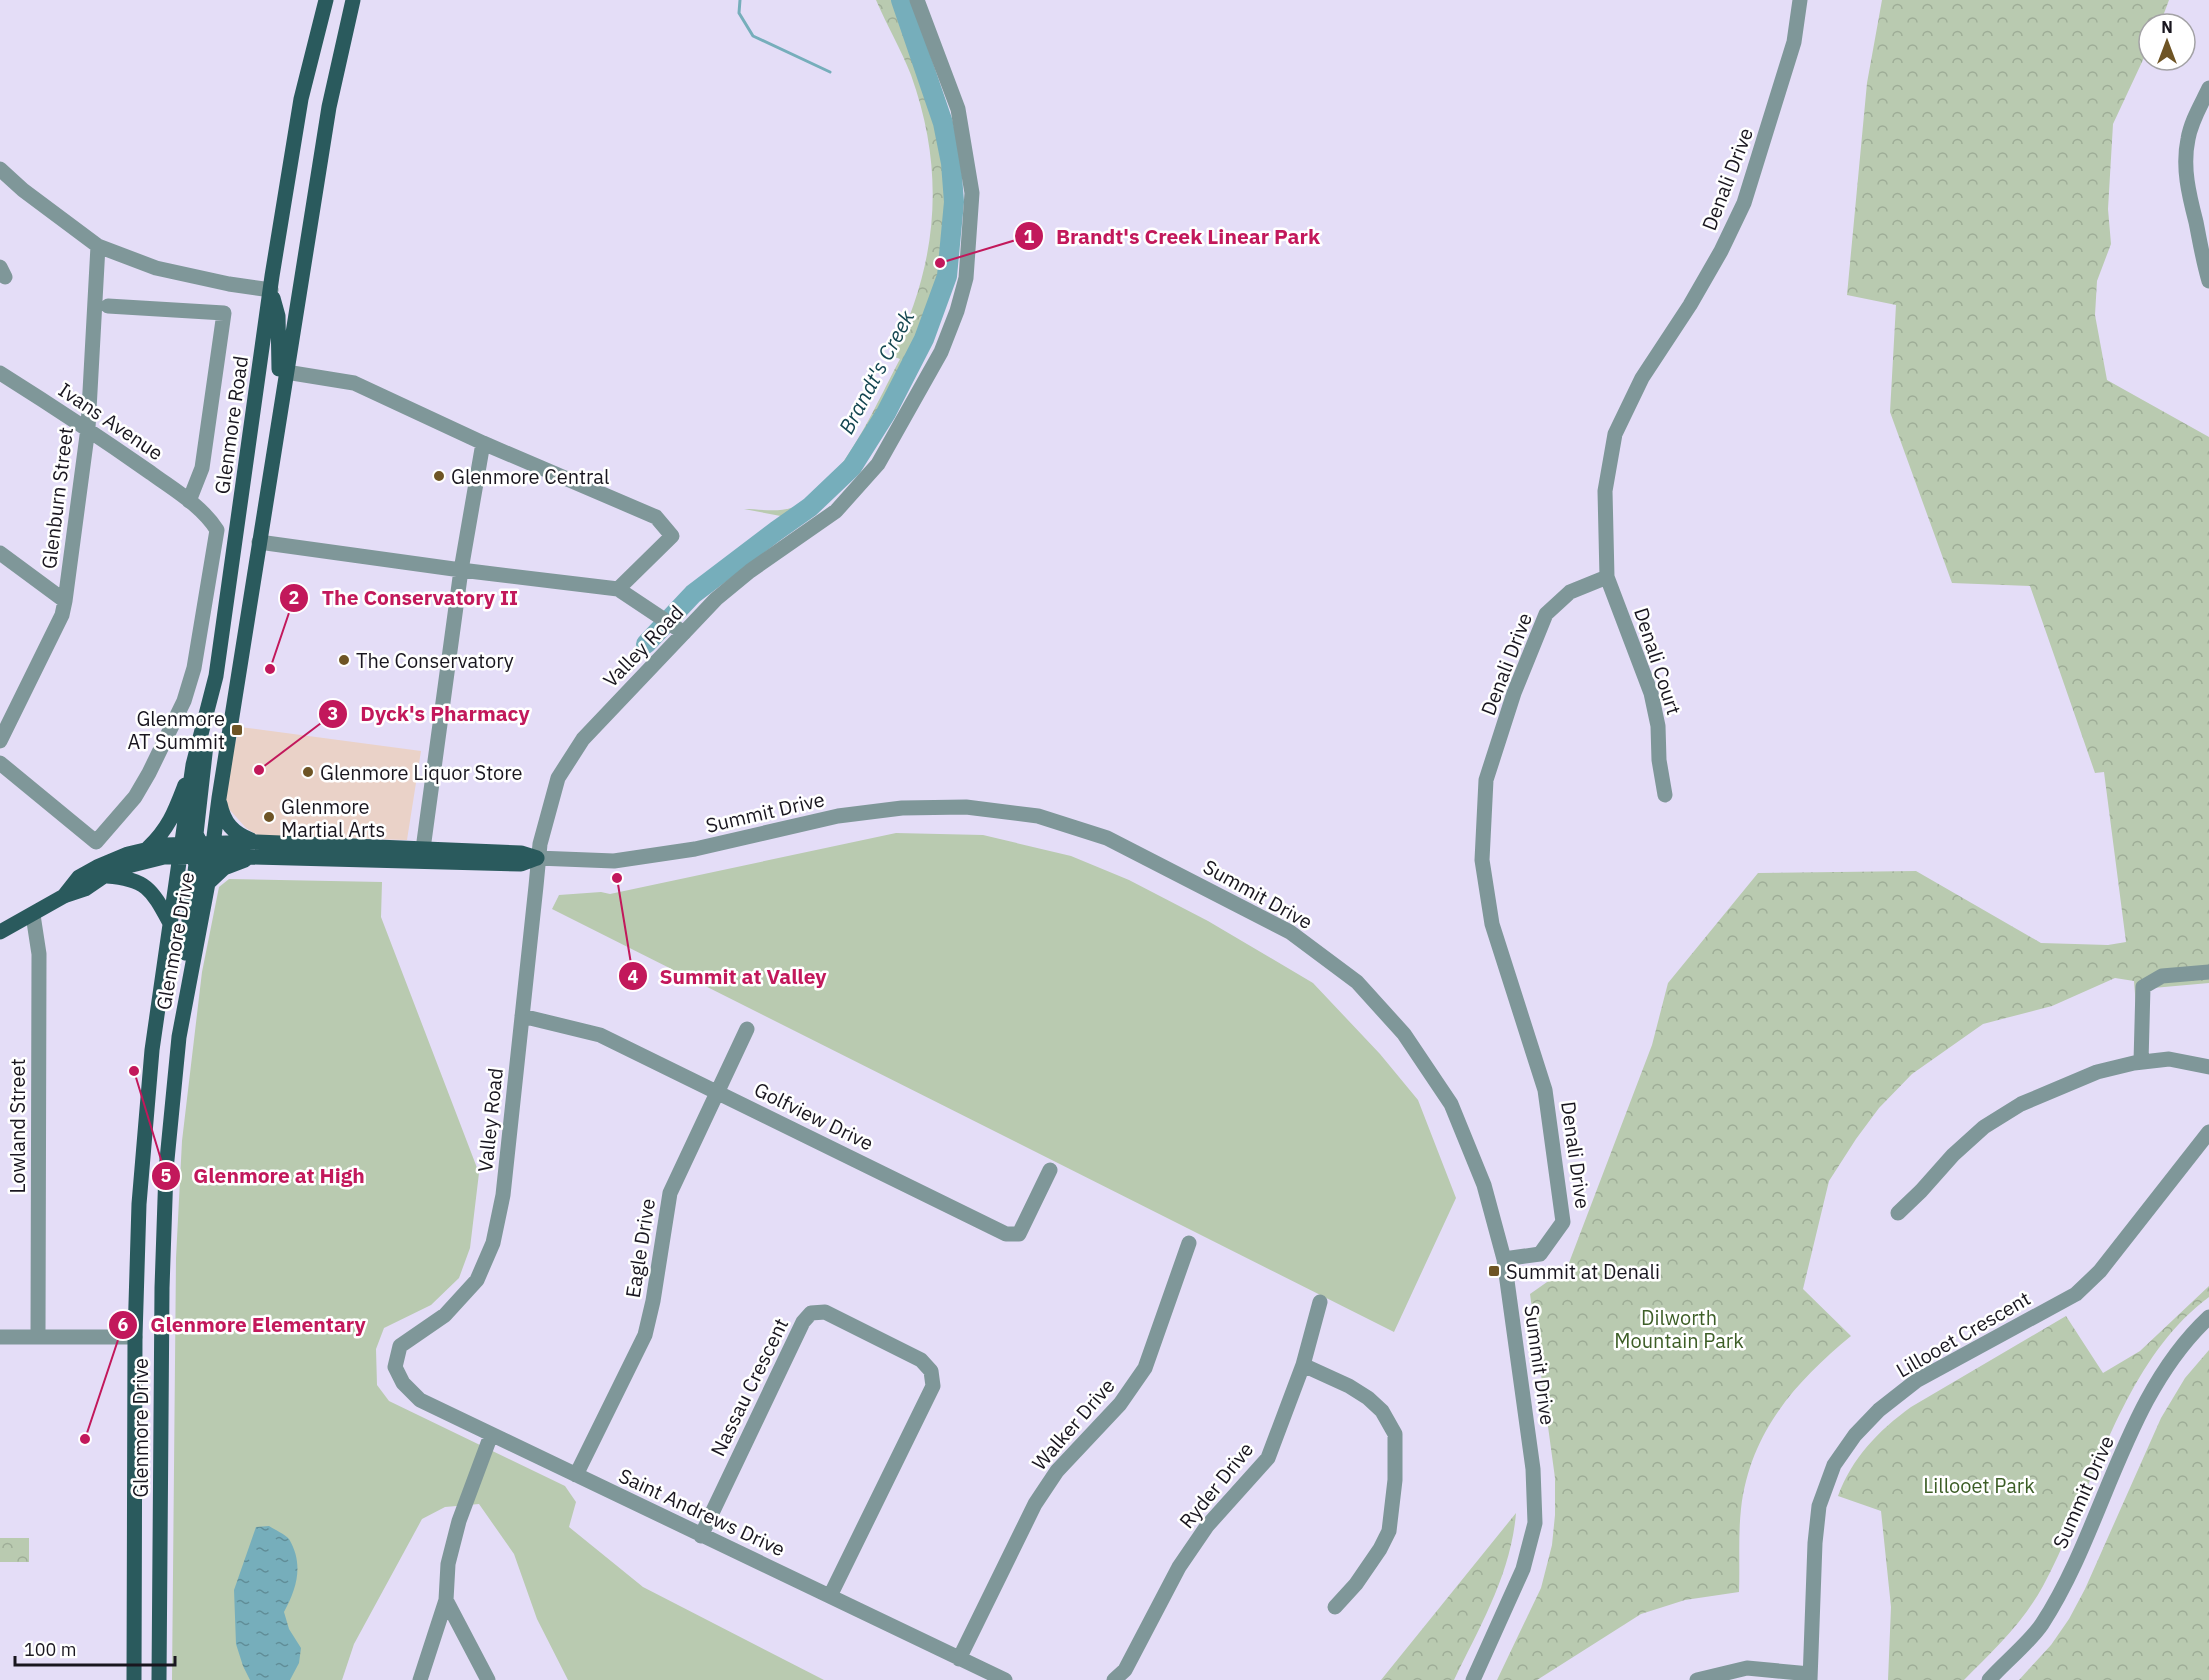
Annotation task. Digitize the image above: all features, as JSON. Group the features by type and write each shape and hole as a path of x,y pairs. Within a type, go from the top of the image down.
{"main road":[{"name":"Glenmore Road","path":"197,850 193,765 216,676 271,290 301,99 326,0"},
{"path":"197,850 219,798 329,107 353,0"},
{"path":"271,290 278,316 279,411"},
{"path":"179,1037 196,864 196,834 216,676"},
{"path":"64,896 79,877 97,867 147,848 161,835 170,824 193,765"},
{"path":"208,883 224,868 256,850 233,831 225,820 219,798"},
{"path":"147,848 197,850"},
{"name":"Summit Drive","path":"197,850 423,849 521,853 537,858"},
{"path":"0,932 64,896 84,889 104,876 147,861 197,850"},
{"name":"Glenmore Drive","path":"159,1680 162,1288 166,1170 179,1037 208,883 197,850"},
{"name":"Glenmore Drive","path":"134,1680 135,1337 139,1204 152,1050 170,923 197,850"},
{"name":"Summit Drive","path":"256,850 521,864 537,858"},
{"path":"104,876 122,877 146,886 170,923"}],"street":[{"name":"Valley Road","path":"395,1366 400,1346 445,1316 477,1280 493,1243 503,1195 537,858 558,777 583,739 716,599 750,571 836,511 878,464 941,352 957,311 966,278 972,193 958,109 917,0"},
{"name":"Denali Drive","path":"1504,1259 1540,1254 1563,1222 1545,1090 1492,924 1482,860 1486,780 1514,693 1546,614 1570,592 1607,577 1605,491 1615,434 1642,378 1711,269 1744,203 1794,42 1800,0"},
{"path":"2209,88 2187,140 2186,167 2188,188 2203,222 2202,258 2209,280"},
{"path":"0,169 23,190 98,246 156,268 229,284 271,290"},
{"name":"Glenburn Street","path":"0,741 62,615 65,601 88,428 98,246"},
{"path":"108,306 224,313 202,468 193,504"},
{"path":"286,372 354,383 483,443 656,517 672,536 618,589"},
{"name":"Ivans Avenue","path":"0,373 88,428 193,504 208,516 217,530 194,668 184,701 135,797 96,842 0,763"},
{"path":"423,849 461,570 483,443"},
{"path":"259,542 618,589 684,633"},
{"path":"0,554 65,601"},
{"name":"Denali Court","path":"1607,577 1650,693 1658,726 1659,760 1665,795"},
{"name":"Summit Drive","path":"537,858 614,861 684,851 838,816 902,808 966,807 1038,816 1107,838 1290,932 1357,982 1404,1034 1451,1104 1484,1185 1504,1259 1533,1469 1535,1523 1523,1569 1473,1680"},
{"name":"Lowland Street","path":"33,915 39,954 38,1337"},
{"path":"2141,1062 2143,987 2162,976 2209,972"},
{"name":"Golfview Drive","path":"522,1016 600,1035 1006,1234 1019,1234 1050,1170"},
{"name":"Eagle Drive","path":"576,1475 645,1335 653,1301 670,1193 747,1029"},
{"path":"1898,1213 1953,1155 1984,1127 2021,1104 2097,1072 2141,1062 2169,1059 2209,1067"},
{"name":"Lillooet Crescent","path":"1810,1677 1815,1543 1819,1506 1834,1465 1855,1436 1879,1410 1916,1381 2076,1294 2100,1270 2209,1132"},
{"name":"Walker Drive","path":"959,1659 1035,1504 1057,1471 1120,1404 1144,1368 1189,1243"},
{"name":"Ryder Drive","path":"1114,1680 1125,1670 1179,1567 1208,1526 1268,1458 1302,1365 1320,1302"},
{"name":"Nassau Crescent","path":"701,1536 803,1322 811,1313 825,1312 921,1360 931,1371 933,1386 830,1596"},
{"name":"Summit Drive","path":"1989,1680 2041,1626 2066,1582 2152,1390 2188,1338 2209,1317"},
{"path":"0,1337 135,1337"},
{"path":"1302,1365 1349,1386 1368,1398 1382,1412 1395,1434 1395,1480 1389,1531 1380,1549 1356,1584 1335,1607"},
{"name":"Saint Andrews Drive","path":"395,1366 403,1383 420,1400 1005,1680"},
{"path":"420,1680 446,1600 448,1564 459,1521 491,1435"},
{"path":"446,1600 488,1680"},
{"path":"1697,1680 1747,1668 1810,1677"}],"shaded area":[{"path":"240,727 421,751 407,840 259,836 246,828 219,798"}],"green space":[{"path":"876,0 909,0 946,112 952,139 959,196 958,225 956,253 944,309 921,362 867,454 846,482 821,509 807,521 744,509 776,510 794,507 811,498 842,464 869,420 900,359 892,356 919,287 932,217 929,147 922,111 911,75"},
{"name":"Dilworth Mountain Park","path":"1882,0 2169,0 2164,12 2137,12 2137,72 2113,124 2108,209 2111,244 2097,281 2095,315 2107,380 2209,437 2209,983 2153,988 2136,1007 2134,981 2115,978 2052,1006 1983,1024 1912,1074 1879,1108 1829,1181 1803,1289 1851,1336 1811,1372 1794,1391 1765,1433 1754,1457 1741,1509 1739,1592 1685,1600 1641,1614 1537,1680 1497,1680 1541,1588 1552,1545 1555,1515 1555,1478 1530,1294 1567,1268 1652,1045 1668,983 1758,873 1916,871 2041,943 2108,945 2126,942 2104,772 2095,773 2030,586 1952,583 1890,412 1896,305 1847,295 1867,83"},
{"path":"896,833 983,835 1071,856 1129,880 1208,921 1313,983 1380,1054 1418,1100 1456,1198 1394,1332 552,909 559,895 601,892 610,894"},
{"path":"229,879 382,882 381,917 479,1173 470,1248 459,1278 431,1305 384,1328 376,1349 377,1385 389,1401 565,1486 576,1502 569,1527 643,1587 824,1680 568,1680 537,1619 514,1554 479,1504 445,1507 422,1519 354,1644 342,1680 172,1680 176,1258 182,1141 202,972 219,887"},
{"name":"Lillooet Park","path":"2209,1286 2209,1297 2179,1324 2153,1356 2131,1392 2061,1550 2043,1586 2017,1624 1964,1680 1888,1680 1891,1607 1881,1511 1838,1496 1851,1469 1867,1446 1911,1407 2066,1316 2103,1373 2140,1351"},
{"path":"2209,1350 2209,1680 2019,1680 2051,1645 2069,1619 2085,1589 2161,1418 2185,1378"},
{"path":"1516,1513 1508,1557 1501,1578 1484,1620 1454,1680 1381,1680"},
{"path":"0,1538 29,1538 29,1562 0,1562"}],"water":[{"path":"269,1526 289,1539 296,1558 295,1585 284,1612 289,1629 301,1648 299,1663 290,1680 250,1680 236,1644 234,1590 256,1527"}],"waterway":[{"path":"740,0 739,13 753,36 830,72"},
{"name":"Brandt's Creek","path":"646,644 693,594 810,507 852,467 886,413 924,339 947,276 954,202 951,163 943,123 901,0"}],"place":[{"name":"Brandt's Creek Linear Park","path":"940,263"},
{"name":"Glenmore Central","path":"439,476"},
{"name":"The Conservatory","path":"344,660"},
{"name":"The Conservatory II","path":"270,669"},
{"name":"Glenmore AT Summit","path":"237,730"},
{"name":"Dyck's Pharmacy","path":"259,770"},
{"name":"Glenmore Liquor Store","path":"308,772"},
{"name":"Glenmore Martial Arts","path":"269,817"},
{"name":"Summit at Valley","path":"617,878"},
{"name":"Glenmore at High","path":"134,1071"},
{"name":"Summit at Denali","path":"1494,1271"},
{"name":"Glenmore Elementary","path":"85,1439"}]}
